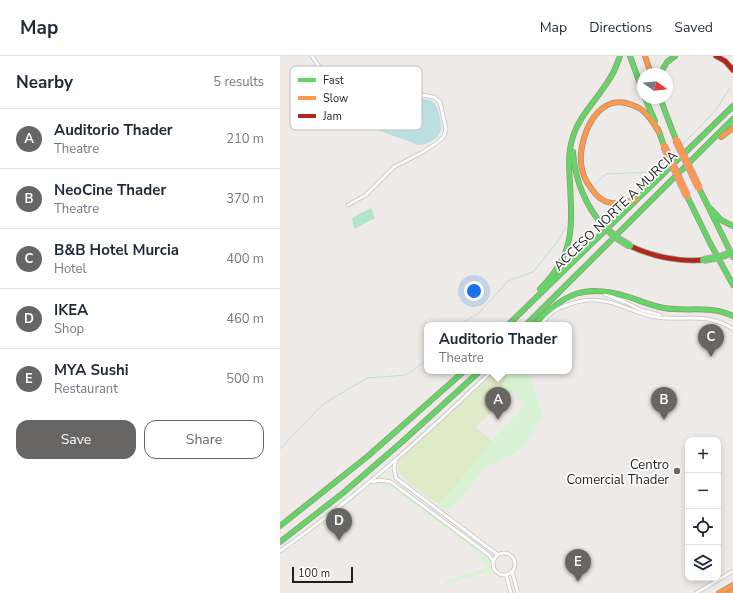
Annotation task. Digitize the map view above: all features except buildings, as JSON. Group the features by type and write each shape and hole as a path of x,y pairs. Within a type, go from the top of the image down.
{"main road":[{"path":"511,322 550,279 567,251 571,238 572,226 569,160 572,140 581,119 607,84 616,68 620,56"},
{"path":"630,56 637,75"},
{"path":"634,56 638,68"},
{"path":"645,56 649,68"},
{"path":"664,68 667,62 675,56"},
{"path":"716,56 725,61 733,70"},
{"path":"719,118 733,100"},
{"path":"638,198 622,204 605,202 597,198 586,182 581,161 583,140 592,120 598,112 610,104 618,102 635,106 644,112 659,132 666,145"},
{"path":"649,104 659,132"},
{"path":"649,104 710,243 733,285"},
{"path":"662,104 676,140 733,257"},
{"path":"511,322 733,106"},
{"name":"ACCESO NORTE A MURCIA","path":"515,322 733,111"},
{"path":"581,119 573,151 576,177 588,206 604,227 617,238 630,246 646,254 662,259 686,261 703,260 720,257 733,252"},
{"name":"ACCESO NORTE A MURCIA","path":"529,322 733,119"},
{"path":"692,161 733,128"},
{"path":"689,195 733,278"},
{"path":"706,204 721,220 733,226"},
{"path":"537,322 555,304 568,295 579,291 588,290 616,293 650,306 670,309 695,308 717,310 733,316"},
{"path":"280,526 370,454 460,374"},
{"path":"280,542 361,478 477,374"},
{"path":"719,593 733,585"}],"street":[{"path":"312,56 319,66"},
{"path":"348,205 366,195 394,167 423,152 444,136 446,129 440,102 434,97 422,95"},
{"path":"588,290 608,295 641,310 669,318"},
{"path":"543,322 553,312 576,302 591,300 608,302 651,316 669,318 709,318 733,329"},
{"path":"280,551 370,482 442,419 489,374"},
{"path":"396,459 394,468 396,478 498,555"},
{"path":"370,482 380,480 391,482 489,555 493,561 495,571 498,574 506,575 512,572"},
{"path":"493,561 498,555 505,553 512,557 514,565 512,572 518,593"},
{"path":"696,593 733,571"},
{"path":"506,575 511,593"}],"green space":[{"path":"371,208 375,218 354,229 352,218"},
{"path":"494,374 508,374 491,409 492,412 475,427 492,441 439,504 404,478 398,468 401,459"},
{"path":"508,374 529,374 543,416 522,449 483,469 461,499 446,511 438,505 492,441 524,406 512,392 492,412 491,409"},
{"path":"373,483 387,484 393,486 419,505 419,507 395,490 383,484 372,485 317,529 318,526"},
{"path":"424,508 490,557 492,562 485,565 482,564 479,553 422,511"},
{"path":"492,566 493,570 447,584 445,583 446,581"}],"water":[{"path":"422,99 430,100 436,106 441,123 441,129 436,138 426,144 419,145 378,130 422,130"}],"waterway":[{"path":"682,145 716,110 729,89"},
{"path":"671,156 677,150"},
{"path":"596,183 606,174 654,172 667,160"},
{"path":"464,322 479,313 508,281 533,272 558,241 566,226"},
{"path":"280,449 323,404 367,378 406,375 424,362"}],"traffic: fast":[{"path":"540,289 560,264 569,240 571,228 569,156 575,131 583,115 612,75 620,56"},
{"path":"630,56 637,75"},
{"path":"664,68 667,62 675,56"},
{"path":"648,104 655,121"},
{"path":"662,104 676,140"},
{"path":"511,322 733,106"},
{"path":"529,322 733,119"},
{"path":"658,129 664,146"},
{"path":"573,152 576,173 582,192 591,210 604,227"},
{"path":"699,188 733,257"},
{"path":"687,196 733,285"},
{"path":"711,209 721,220 733,226"},
{"path":"604,227 617,238 630,246"},
{"path":"703,260 720,257 733,252"},
{"path":"537,322 566,298 587,291 613,293 664,308 707,310 733,316"},
{"path":"453,381 461,374"},
{"path":"403,441 477,374"},
{"path":"280,526 368,456 453,381"},
{"path":"280,542 343,493 403,441"}],"traffic: slow":[{"path":"645,56 649,68"},
{"path":"636,199 611,203 600,199 589,185 584,176 581,163 581,153 586,132 591,121 598,113 606,106 615,103 626,103 645,112 650,117 659,132"},
{"path":"721,137 733,128"},
{"path":"676,140 699,188"},
{"path":"664,146 687,196"},
{"path":"719,593 733,585"}],"traffic: jam":[{"path":"716,56 725,61 733,70"},
{"path":"630,246 666,258 703,260"}],"place":[{"name":"B&B Hotel Murcia","path":"711,357"},
{"name":"Auditorio Thader","path":"498,420"},
{"name":"NeoCine Thader","path":"664,420"},
{"name":"Centro Comercial Thader","path":"677,471"},
{"name":"IKEA","path":"339,541"},
{"name":"MYA Sushi","path":"578,582"}]}
